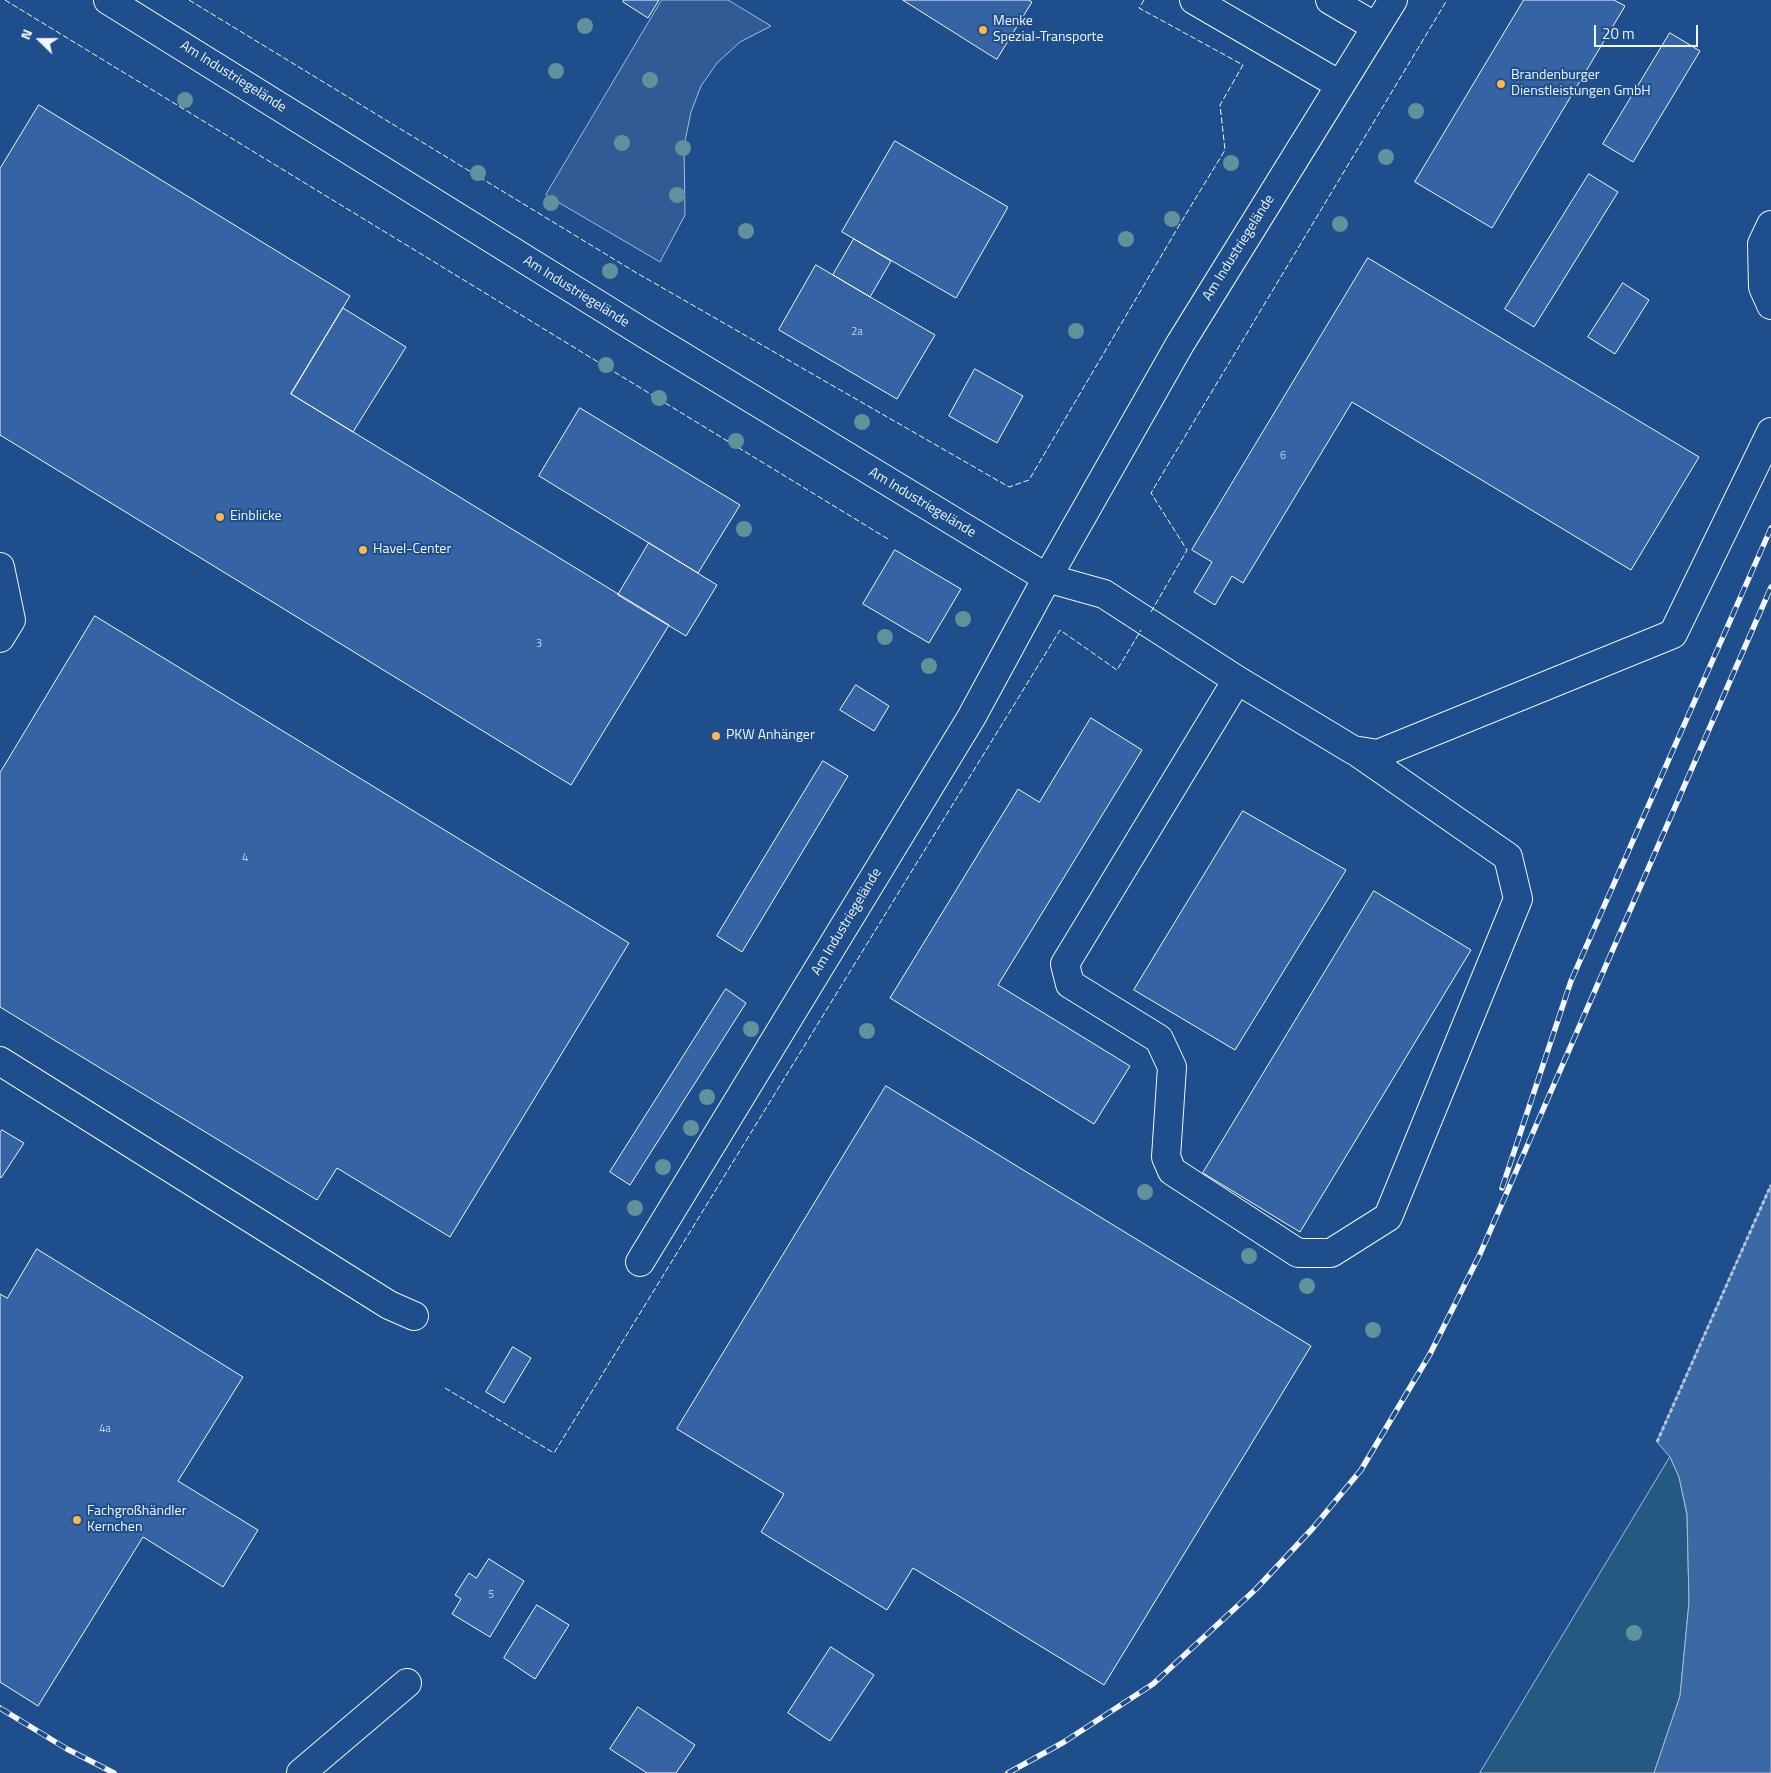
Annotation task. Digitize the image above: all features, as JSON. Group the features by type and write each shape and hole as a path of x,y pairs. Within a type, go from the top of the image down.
{"street":[{"name":"Am Industriegelände","path":"108,0 642,332 1047,578"},
{"path":"1194,0 1340,85"},
{"path":"1330,0 1376,28"},
{"name":"Am Industriegelände","path":"640,1262 971,718 1047,578 1180,344 1393,0"},
{"path":"1771,225 1762,244 1763,287 1771,305"},
{"path":"1353,750 1378,754 1673,634 1771,432"},
{"path":"0,567 11,620 0,638"},
{"path":"1047,578 1104,594 1237,680 1353,750 1508,857 1518,899 1388,1217 1331,1253 1298,1253 1172,1171 1166,1157 1172,1067 1159,1039 1070,984 1065,964 1237,680"},
{"path":"0,1061 388,1305 414,1316"},
{"path":"300,1773 407,1683"}],"path":[{"path":"1657,1442 1771,1185"}],"shaded area":[{"path":"662,0 728,0 771,26 740,42 717,63 701,86 691,112 684,146 685,215 660,262 546,195"},
{"path":"1771,1185 1771,1773 1654,1773 1680,1696 1689,1602 1687,1514 1679,1477 1670,1457 1657,1442"},
{"path":"1670,1457 1679,1477 1687,1515 1689,1602 1680,1696 1654,1773 1480,1773"}],"building":[{"path":"624,0 659,0 648,18 623,2"},
{"name":"Menke Spezial-Transporte","path":"903,0 1029,0 1032,2 997,59"},
{"path":"1524,0 1614,0 1625,6 1492,228 1415,182"},
{"path":"1670,33 1700,51 1633,162 1603,144"},
{"path":"39,105 350,296 291,394 669,625 571,785 0,435 0,169"},
{"path":"895,141 1008,207 956,298 842,232"},
{"path":"1589,174 1618,192 1534,327 1505,309"},
{"path":"854,239 891,261 870,297 833,275"},
{"path":"1368,258 1699,457 1631,570 1352,402 1243,583 1232,576 1215,605 1194,592 1212,562 1192,550"},
{"path":"816,265 935,335 897,399 779,330"},
{"path":"1623,283 1649,300 1615,354 1588,337"},
{"path":"343,308 406,347 353,432 291,394"},
{"path":"975,369 1023,396 997,443 949,416"},
{"path":"580,408 740,505 698,573 539,476"},
{"path":"649,543 717,585 686,636 618,595"},
{"path":"895,550 961,589 929,643 863,604"},
{"path":"95,616 629,943 450,1237 337,1168 317,1200 0,1007 0,773"},
{"path":"856,685 889,706 874,731 840,710"},
{"path":"1091,718 1142,750 998,985 1130,1066 1094,1124 890,998 1018,789 1039,802"},
{"path":"823,761 848,776 742,952 717,936"},
{"path":"1243,811 1346,870 1235,1050 1134,990"},
{"path":"1374,891 1471,950 1300,1232 1203,1173"},
{"path":"726,989 746,1003 630,1185 610,1172"},
{"path":"886,1086 1311,1346 1104,1685 913,1568 887,1610 761,1532 784,1494 677,1429"},
{"path":"2,1130 24,1143 1,1178 0,1133"},
{"path":"37,1249 243,1377 178,1481 258,1530 223,1587 143,1537 38,1706 0,1682 0,1294 7,1298"},
{"path":"513,1347 531,1358 504,1403 486,1392"},
{"path":"489,1559 524,1581 490,1637 452,1614 461,1599 455,1595 469,1573 476,1578"},
{"path":"537,1605 569,1625 535,1679 504,1658"},
{"path":"831,1647 874,1675 830,1741 788,1713"},
{"path":"638,1707 695,1745 676,1773 647,1773 610,1749"}],"railway":[{"path":"1502,1188 1571,981 1771,528"},
{"path":"1008,1773 1064,1742 1153,1684 1256,1589 1313,1528 1361,1470 1430,1354 1480,1254 1771,587"},
{"path":"0,1708 67,1749 114,1773"}],"fence":[{"path":"5,0 888,539"},
{"path":"189,0 635,272 1009,487 1029,480 1225,150 1220,105 1243,65 1139,8 1144,0"},
{"path":"1151,612 1187,550 1151,493 1447,0"},
{"path":"445,1388 554,1453 1060,630 1117,670 1141,630"}],"place":[{"name":"Menke Spezial-Transporte","path":"983,30"},
{"name":"Brandenburger Dienstleistungen GmbH","path":"1501,84"},
{"name":"Einblicke","path":"220,517"},
{"name":"Havel-Center","path":"363,550"},
{"name":"PKW Anhänger","path":"716,736"},
{"name":"Fachgroßhändler Kernchen","path":"77,1520"}]}
